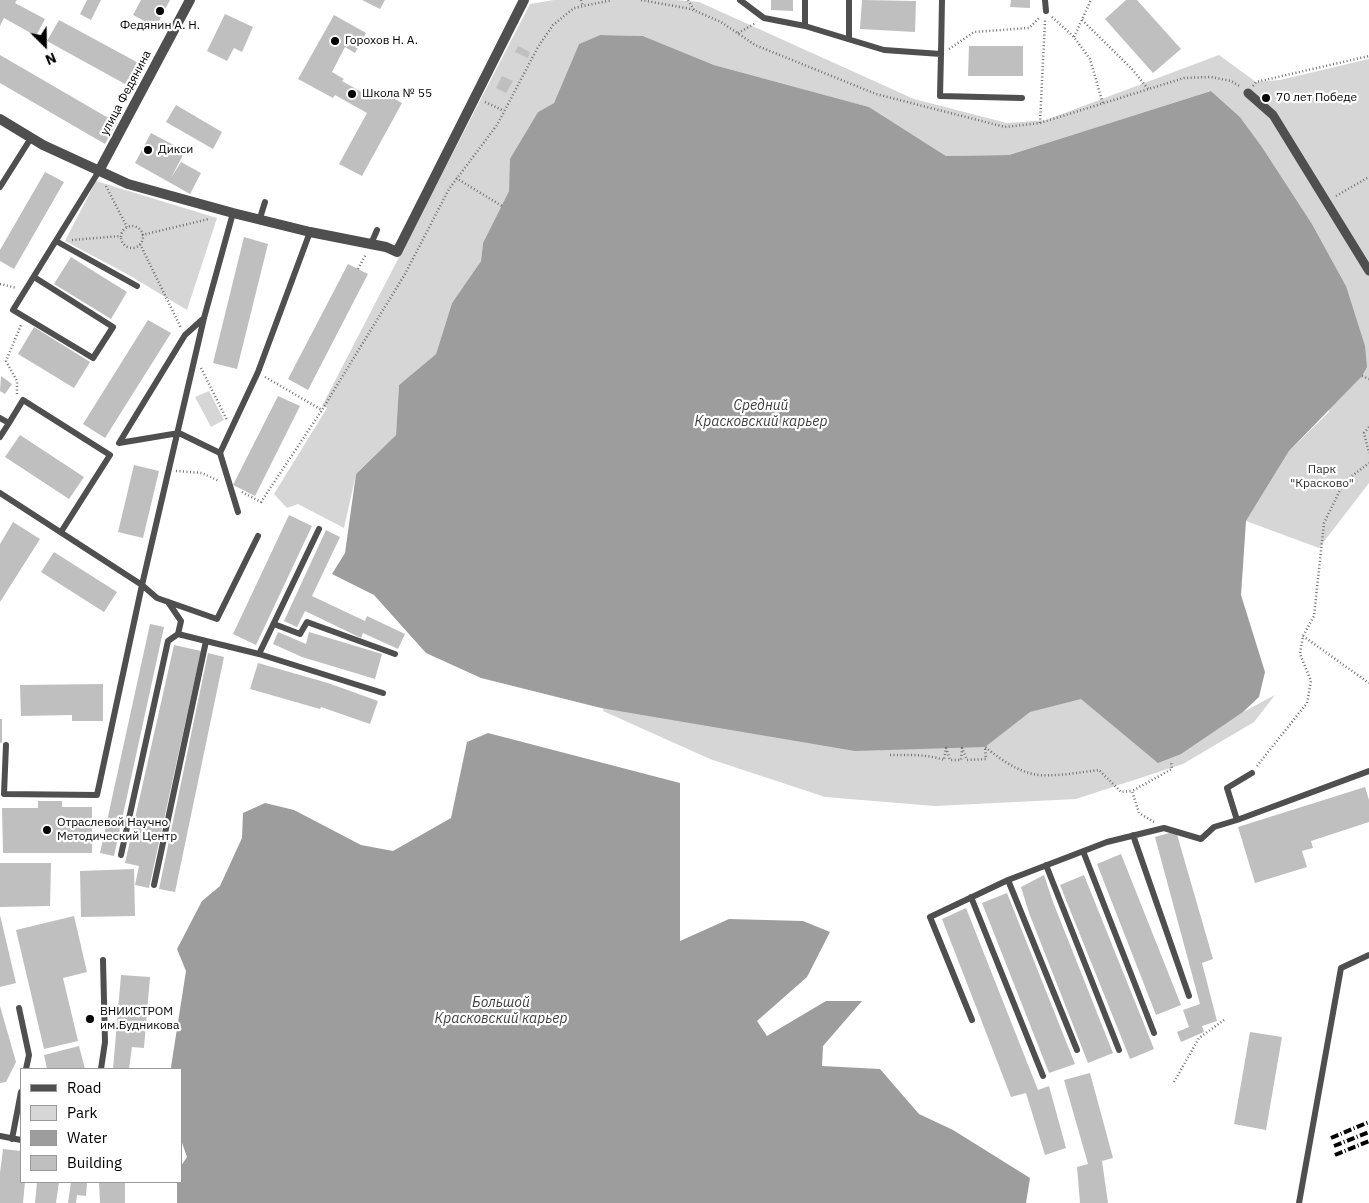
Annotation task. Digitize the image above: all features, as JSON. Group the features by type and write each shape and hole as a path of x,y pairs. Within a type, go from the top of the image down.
{"street":[{"name":"улица Федянина","path":"99,171 190,0"},
{"path":"0,119 31,138 128,184 370,248 386,247 397,252 524,0"},
{"path":"1248,93 1272,115 1369,271"}],"lane":[{"path":"740,0 764,18 804,26 884,50 941,54"},
{"path":"804,26 805,0"},
{"path":"848,39 849,0"},
{"path":"942,0 940,96 1022,98"},
{"path":"1045,0 1046,11"},
{"path":"0,187 31,138"},
{"name":"улица Федянина","path":"25,317 13,310 99,171"},
{"path":"260,218 265,202"},
{"path":"6,746 4,794 97,795 142,585 204,318 232,212"},
{"path":"370,248 377,230"},
{"path":"238,512 220,453 258,372 310,232"},
{"path":"56,241 137,286"},
{"path":"25,317 93,358 113,327 34,277"},
{"path":"204,318 185,335 119,443 178,432 220,453"},
{"path":"0,437 24,400 110,455 61,532"},
{"path":"0,418 9,423"},
{"path":"0,493 142,585 157,598 217,619 258,536"},
{"path":"259,654 319,529"},
{"path":"121,855 168,641 178,634 181,621 168,602"},
{"path":"274,624 300,634 307,622 395,654"},
{"path":"178,634 259,654 383,693"},
{"path":"154,885 206,641"},
{"path":"972,1020 930,917 1008,880 1107,842 1164,828 1202,839 1214,827 1369,772"},
{"path":"1237,820 1227,788 1252,773"},
{"path":"1133,835 1189,996"},
{"path":"1083,851 1154,1033"},
{"path":"1046,865 1119,1050"},
{"path":"1008,880 1077,1050"},
{"path":"970,897 1042,1076"},
{"path":"1298,1203 1341,968 1369,955"},
{"path":"101,1068 105,1042 103,960"},
{"path":"19,1008 28,1055 26,1068"},
{"path":"12,1139 20,1097"},
{"path":"0,1136 20,1140"}],"path":[{"path":"582,0 583,6"},
{"path":"170,470 202,473 261,502 322,410 406,274 448,189 497,125 538,47 553,25 574,8 612,0"},
{"path":"641,0 695,11 722,22 755,45 876,94 1005,128 1040,123 1184,78 1211,77 1231,81 1248,93 1256,82 1369,56"},
{"path":"688,0 695,11"},
{"path":"1074,37 1091,0"},
{"path":"941,54 974,32 1029,28 1046,11"},
{"path":"1046,11 1074,37 1090,59 1103,104"},
{"path":"1040,123 1046,11"},
{"path":"738,33 764,18"},
{"path":"1082,20 1132,69 1149,90"},
{"path":"475,97 504,111"},
{"path":"99,171 127,227"},
{"path":"1326,202 1369,177"},
{"path":"456,178 502,206"},
{"path":"142,235 232,212"},
{"path":"135,226 142,235 140,244 132,248 124,244 121,236 124,229 135,226"},
{"path":"56,241 121,236"},
{"path":"358,269 370,248"},
{"path":"0,284 26,290"},
{"path":"16,397 16,381 6,361 25,317"},
{"path":"258,372 322,410"},
{"path":"1362,376 1369,379"},
{"path":"1369,426 1364,433 1369,453"},
{"path":"1252,773 1307,703 1312,681 1300,654 1303,636 1314,616 1324,523 1344,482 1369,463"},
{"path":"1303,636 1369,682"},
{"path":"890,755 919,755 944,760 946,748 950,760 961,760 962,748 967,760 986,759 985,747 1007,764 1033,774 1062,774 1099,770 1122,792 1132,791 1172,769 1171,761"},
{"path":"1132,791 1140,813 1164,828"},
{"path":"1174,1082 1200,1038 1224,1020"}],"green space":[{"name":"Парк \"Красково\"","path":"554,0 676,0 699,2 914,99 1007,123 1046,120 1219,55 1256,82 1280,80 1369,59 1369,483 1319,548 1246,521 1289,451 1329,412 1346,286 1312,224 1262,147 1240,117 1211,91 1009,155 946,156 869,107 714,65 643,36 600,35 579,44 554,103 538,112 511,159 509,191 483,243 481,261 452,303 436,354 399,385 396,435 356,474 344,528 298,504 287,508 274,494 327,408 322,406 530,4"},
{"path":"96,181 217,218 187,310 127,274 65,241"},
{"path":"209,391 224,420 211,427 195,397"},
{"path":"1078,692 1218,727 1275,695 1254,722 1183,764 1076,799 935,806 825,797 710,759 603,711 605,705 1029,709"}],"water":[{"name":"Средний Красковский карьер","path":"600,35 643,36 714,65 869,107 946,156 1009,155 1211,91 1240,117 1262,147 1312,224 1346,286 1365,346 1367,367 1362,376 1289,451 1246,521 1241,595 1265,672 1259,697 1243,712 1181,754 1158,763 1081,699 1030,712 985,747 855,751 601,708 481,678 426,653 374,595 332,574 345,553 356,474 396,435 399,385 436,354 452,303 481,261 483,243 509,191 510,159 538,112 554,103 579,44"},
{"name":"Большой Красковский карьер","path":"488,733 680,783 680,941 729,919 803,921 830,932 807,977 757,1021 767,1036 826,1001 862,1001 823,1046 822,1066 880,1069 919,1114 953,1130 1030,1178 1026,1203 177,1203 177,1183 182,1183 182,1164 187,1157 182,1143 182,1068 171,1067 186,971 177,949 202,901 220,886 242,838 243,813 265,803 294,810 361,845 393,851 451,818 467,742"}],"building":[{"path":"0,0 17,0 15,3 45,19 36,36 4,18 0,26"},
{"path":"87,0 101,0 91,20 80,14"},
{"path":"141,0 170,0 156,27 133,15"},
{"path":"362,0 385,0 380,9"},
{"path":"771,0 793,0 793,11 771,10"},
{"path":"862,0 916,1 915,32 860,29"},
{"path":"1011,0 1030,0 1030,8 1010,7"},
{"path":"1126,0 1137,0 1181,49 1153,73 1105,19"},
{"path":"225,14 253,27 242,52 234,48 227,61 207,51"},
{"path":"334,15 366,33 355,53 345,47 332,72 344,79 342,81 374,99 379,90 402,103 362,176 339,164 367,113 335,95 333,98 298,79"},
{"path":"59,20 146,67 134,89 47,41"},
{"path":"518,46 530,52 528,58 515,52"},
{"path":"969,46 1023,46 1023,76 968,76"},
{"path":"0,55 117,123 105,144 0,83"},
{"path":"502,76 513,81 506,93 496,88"},
{"path":"176,105 222,132 213,149 166,122"},
{"path":"151,133 185,151 171,178 181,162 201,173 190,194 135,163"},
{"path":"45,172 64,182 14,269 0,261 0,250"},
{"path":"244,237 268,244 237,369 213,363"},
{"path":"71,257 127,292 111,319 54,284"},
{"path":"348,264 368,274 308,390 288,379"},
{"path":"148,320 171,333 105,438 83,424"},
{"path":"34,327 90,362 74,388 18,354"},
{"path":"1,376 12,384 5,394 0,391"},
{"path":"278,396 300,406 255,496 233,485"},
{"path":"20,435 84,477 69,499 5,457"},
{"path":"134,465 159,471 143,538 118,532"},
{"path":"289,515 312,526 256,645 233,634"},
{"path":"13,522 40,539 0,602 0,544"},
{"path":"326,530 340,537 312,596 365,621 367,616 405,634 398,649 363,633 361,638 305,611 297,627 284,621"},
{"path":"54,552 117,592 104,612 41,572"},
{"path":"150,624 164,627 114,856 100,853"},
{"path":"278,632 306,644 309,632 382,654 375,679 302,657 273,644"},
{"path":"174,645 201,651 149,888 135,885 139,866 125,863"},
{"path":"208,653 224,657 175,892 159,889"},
{"path":"258,663 328,683 378,701 370,724 321,707 320,709 250,689"},
{"path":"103,684 103,721 72,721 72,715 21,716 20,685"},
{"path":"0,719 2,719 2,742 0,743"},
{"path":"1365,787 1369,800 1369,822 1311,841 1313,848 1302,851 1307,867 1255,883 1238,827"},
{"name":"Отраслевой Научно Методический Центр","path":"38,801 62,801 62,807 92,807 92,853 3,853 2,808 38,808"},
{"path":"1176,831 1213,959 1202,963 1217,1021 1202,1026 1204,1032 1181,1042 1177,1032 1189,1027 1183,1010 1200,1004 1155,837"},
{"path":"1121,854 1181,1005 1156,1015 1097,864"},
{"path":"0,863 51,863 50,906 0,907"},
{"path":"134,869 135,916 81,917 80,871"},
{"path":"1044,875 1113,1053 1088,1063 1029,913 1021,887"},
{"path":"1084,875 1154,1049 1130,1059 1060,885"},
{"path":"1007,893 1075,1064 1049,1073 982,903"},
{"path":"966,908 1038,1090 1049,1086 1066,1148 1045,1155 1026,1093 1011,1097 942,919"},
{"path":"0,915 16,983 0,987"},
{"path":"74,916 87,972 63,978 78,1041 44,1049 16,930"},
{"path":"121,975 150,977 144,1048 132,1047 129,1068 113,1068"},
{"path":"0,1006 16,1062 6,1082 0,1083"},
{"path":"1250,1032 1282,1037 1266,1130 1234,1124"},
{"path":"79,1046 85,1068 47,1068 44,1055"},
{"path":"1090,1073 1113,1158 1102,1161 1108,1203 1080,1203 1077,1167 1088,1164 1064,1080"},
{"path":"3,1149 20,1151 20,1183 25,1183 23,1203 0,1203 0,1173"},
{"path":"37,1183 59,1183 56,1203 35,1203"},
{"path":"71,1183 87,1183 86,1196 77,1195 76,1203 68,1203"},
{"path":"99,1183 125,1183 125,1203 100,1203"}],"railway":[{"path":"1331,1138 1369,1122"},
{"path":"1334,1146 1369,1132"},
{"path":"1335,1155 1369,1141"}],"place":[{"name":"Федянин А. Н.","path":"160,11"},
{"name":"Горохов Н. А.","path":"335,41"},
{"name":"Школа № 55","path":"352,94"},
{"name":"70 лет Победе","path":"1266,98"},
{"name":"Дикси","path":"148,150"},
{"name":"Отраслевой Научно Методический Центр","path":"47,830"},
{"name":"ВНИИСТРОМ им.Будникова","path":"90,1019"}]}
